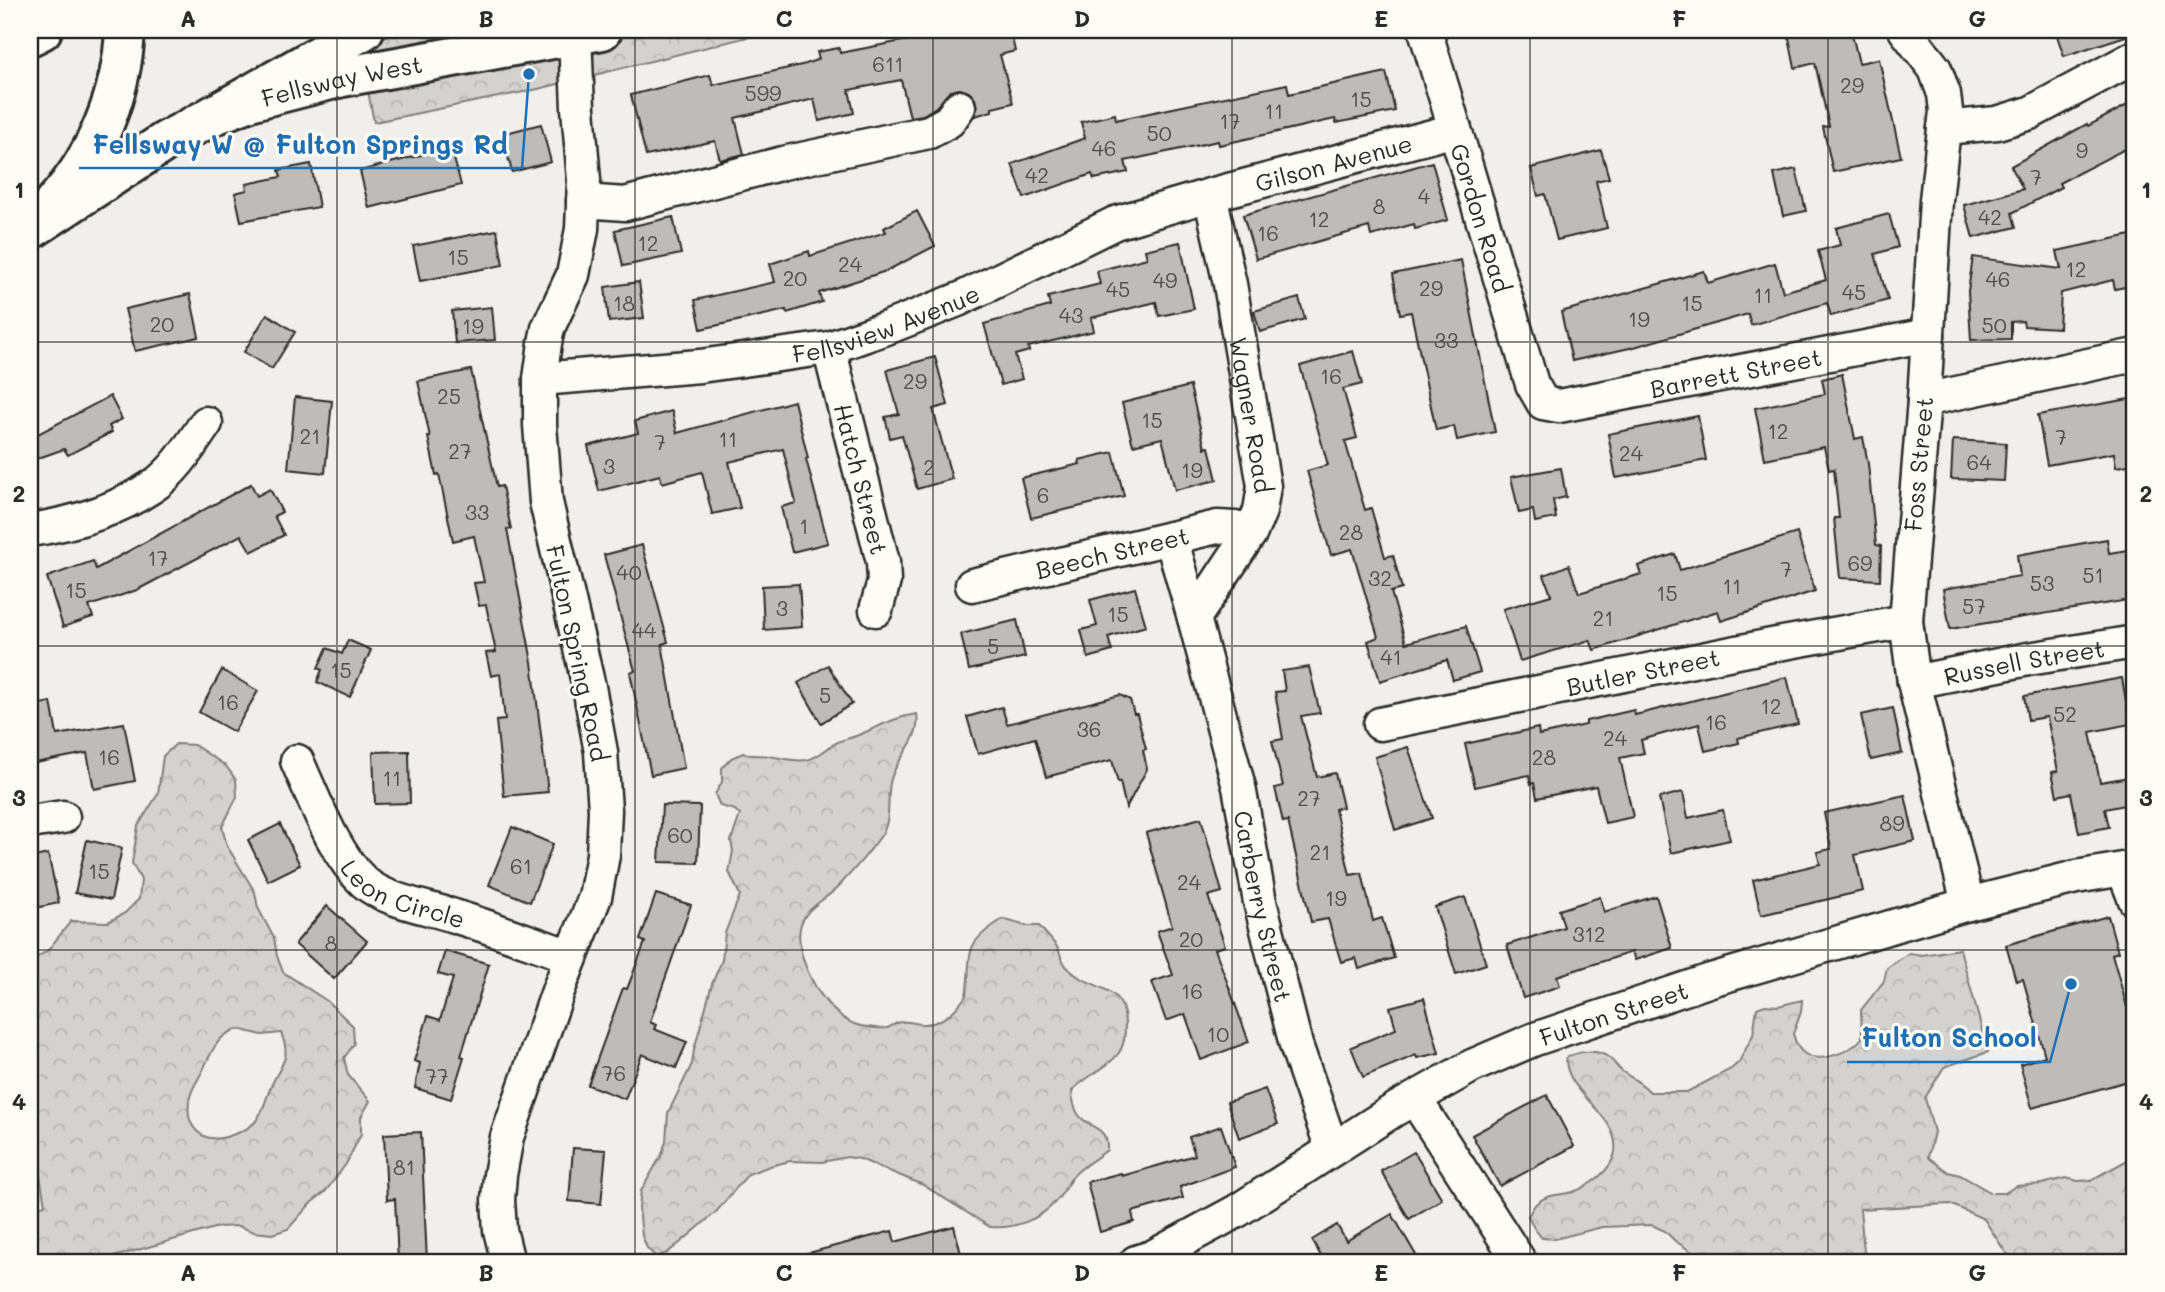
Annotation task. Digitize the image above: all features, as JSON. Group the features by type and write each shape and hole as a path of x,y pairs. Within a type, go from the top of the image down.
{"main road":[{"path":"30,36 42,30"},
{"path":"30,228 73,180 92,149 118,82 125,30"},
{"path":"214,116 364,30"},
{"name":"Fellsway West","path":"30,228 166,141 214,116 286,90 342,77 589,32"}],"street":[{"name":"Gordon Road","path":"1424,30 1532,384 1543,403"},
{"name":"Foss Street","path":"1905,30 1931,62 1939,77 1945,102 1906,621 1914,682 1968,904"},
{"name":"Fulton Spring Road","path":"508,1262 500,1230 498,1200 507,1137 570,956 595,897 603,855 605,810 601,752 589,687 546,502 540,425 540,379 548,328 573,275 582,229 589,32"},
{"path":"1944,128 1997,122 2030,113 2135,57"},
{"path":"583,201 625,204 783,163 929,132 949,121 959,107"},
{"name":"Gilson Avenue","path":"1210,195 1455,130"},
{"name":"Fellsview Avenue","path":"540,379 700,366 829,348 960,299 1115,223 1210,195"},
{"name":"Wagner Road","path":"1194,618 1251,532 1260,511 1264,486 1230,284 1210,195"},
{"name":"Barrett Street","path":"1543,403 1559,406 1928,335"},
{"name":"Hatch Street","path":"829,348 883,562 884,581 876,610"},
{"path":"1924,400 2135,355"},
{"path":"30,530 63,525 112,507 154,485 185,453 205,423"},
{"name":"Beech Street","path":"972,585 1217,527 1251,532"},
{"path":"1171,538 1194,618"},
{"name":"Carberry Street","path":"1194,618 1239,787 1260,902 1296,1045 1332,1149"},
{"name":"Butler Street","path":"1380,724 1759,647 1906,621"},
{"name":"Russell Street","path":"1914,682 2028,659 2135,642"},
{"name":"Leon Circle","path":"297,761 324,822 349,863 372,888 412,904 570,956"},
{"path":"30,822 63,817"},
{"path":"2129,868 2135,900"},
{"name":"Fulton Street","path":"1147,1261 1237,1211 1332,1149 1472,1066 1560,1030 1711,980 1968,904 2076,877 2129,868"},
{"path":"1415,1099 1520,1262"}],"green space":[{"path":"398,30 776,30 538,89 374,122 360,50"},
{"path":"917,714 914,737 891,779 887,821 880,837 850,874 811,909 802,921 800,941 808,972 826,1001 849,1021 861,1026 882,1028 900,1022 930,1024 948,1016 966,996 969,959 980,936 1003,919 1026,926 1039,926 1075,975 1111,993 1123,1010 1125,1035 1118,1054 1072,1091 1077,1112 1102,1133 1107,1150 1075,1174 1050,1208 1026,1222 999,1227 990,1227 923,1185 860,1159 847,1157 822,1162 790,1161 748,1174 716,1212 667,1253 656,1257 647,1248 642,1236 639,1207 641,1191 662,1154 668,1113 692,1064 712,984 722,960 725,933 740,895 729,872 733,851 731,841 740,815 735,810 720,806 715,794 722,782 722,768 731,758 743,753 807,760 840,741 893,720"},
{"path":"176,744 194,745 226,766 236,780 237,797 222,827 227,846 255,892 258,908 274,938 283,972 327,1001 353,1026 354,1044 344,1058 348,1075 370,1101 361,1117 361,1134 346,1164 325,1192 311,1203 288,1229 272,1234 254,1232 238,1226 218,1227 96,1262 30,1262 30,1209 45,1205 35,1146 30,1147 30,962 48,950 71,921 108,922 125,913 139,899 141,880 132,863 138,826 158,794 163,756","holes":["238,1029 262,1035 281,1033 286,1054 258,1118 247,1128 222,1138 212,1138 197,1132 190,1118 190,1097 219,1040"]},
{"path":"1960,949 1988,1052 1944,1067 1925,1098 1934,1132 1928,1157 1948,1172 1960,1175 1992,1193 2005,1193 2016,1186 2042,1184 2066,1178 2091,1180 2135,1156 2135,1262 2017,1262 2006,1253 1984,1219 1950,1204 1860,1209 1865,1262 1707,1262 1665,1231 1652,1225 1602,1227 1555,1239 1542,1238 1534,1228 1528,1216 1536,1204 1550,1196 1573,1192 1586,1186 1605,1171 1615,1152 1609,1126 1574,1083 1566,1058 1581,1052 1603,1054 1650,1092 1687,1092 1739,1062 1753,1035 1757,1008 1802,1000 1801,1012 1793,1034 1799,1048 1812,1057 1836,1055 1862,1038 1861,1010 1884,981 1887,968 1909,953 1922,955"}],"building":[{"path":"927,30 1010,30 1015,51 1000,55 1013,103 975,116 975,99 969,92 960,89 951,91 936,107 923,115 910,117 901,80 849,90 854,113 819,121 814,99 735,118 744,154 720,160 715,141 646,156 631,95 710,75 713,85 806,64 819,59 817,52 839,48 840,53 928,36"},
{"path":"1802,30 1851,30 1859,63 1879,59 1901,157 1833,172 1823,127 1829,126 1815,63 1795,68 1788,33"},
{"path":"2055,30 2132,30 2132,34 2064,56"},
{"path":"1386,72 1395,111 1336,123 1335,119 1219,145 1218,141 1125,161 1128,172 1094,179 1092,174 1024,198 1012,164 1085,138 1081,122 1115,114 1116,120 1287,84 1289,94"},
{"path":"2135,101 2135,144 2059,183 2061,187 2012,213 2016,227 1973,238 1964,205 2023,189 2011,166"},
{"path":"541,124 551,162 512,172 502,134"},
{"path":"451,147 461,185 369,208 360,171"},
{"path":"1601,150 1609,178 1596,181 1607,228 1557,240 1545,194 1538,196 1531,168"},
{"path":"1432,162 1448,220 1415,229 1414,224 1371,236 1369,227 1256,259 1243,215"},
{"path":"311,164 319,207 241,221 235,193 247,190 246,184 281,177 279,170"},
{"path":"1796,169 1806,211 1783,216 1774,174"},
{"path":"917,211 935,246 886,271 819,293 822,302 787,313 786,310 701,329 695,300 775,282 770,264 809,251 810,256 886,232 884,228"},
{"path":"1889,214 1898,247 1875,254 1888,300 1831,316 1827,303 1751,325 1748,314 1634,347 1572,361 1561,312 1704,271 1708,283 1775,263 1783,292 1826,280 1818,251 1840,245 1836,228"},
{"path":"673,217 681,254 623,266 615,230"},
{"path":"497,230 503,265 420,281 413,246"},
{"path":"2135,234 2135,285 2115,289 2113,280 2061,293 2059,328 2024,326 2023,321 2011,322 2011,339 1971,340 1968,291 1973,257 2061,269 2057,251"},
{"path":"1180,242 1194,309 1159,316 1156,302 1091,318 1094,331 1028,347 1029,351 1015,355 1022,379 1001,385 984,324 1050,306 1048,297 1100,284 1097,271 1147,258 1145,250"},
{"path":"1461,260 1495,432 1457,440 1454,426 1436,430 1411,312 1400,314 1393,274"},
{"path":"639,282 644,318 609,322 605,287"},
{"path":"190,294 199,337 135,351 125,309"},
{"path":"1299,298 1305,319 1260,332 1254,311"},
{"path":"492,307 495,340 455,343 452,311"},
{"path":"267,314 295,332 272,369 244,352"},
{"path":"1353,351 1362,384 1343,389 1357,438 1345,441 1365,510 1371,508 1385,557 1393,555 1402,589 1391,592 1406,643 1466,626 1480,672 1453,680 1447,660 1380,681 1368,641 1378,637 1352,549 1331,555 1307,471 1328,465 1300,366"},
{"path":"935,357 948,405 933,409 952,479 917,489 902,435 890,438 885,417 899,414 887,370"},
{"path":"471,370 497,487 502,486 511,529 507,529 532,662 548,792 504,796 496,721 505,720 500,674 491,676 486,653 496,652 486,605 479,606 474,583 484,582 474,536 453,541 428,437 418,381"},
{"path":"1842,374 1855,439 1863,437 1868,464 1876,545 1881,546 1880,580 1840,578 1834,518 1839,518 1834,469 1829,470 1824,447 1765,459 1755,408 1825,394 1822,379"},
{"path":"1190,386 1205,448 1209,447 1217,480 1175,490 1162,438 1133,445 1122,403"},
{"path":"110,396 122,419 109,426 112,432 68,455 64,449 30,461 30,438"},
{"path":"295,397 332,401 325,473 288,469"},
{"path":"2135,398 2135,464 2116,467 2114,453 2047,465 2038,415"},
{"path":"794,401 828,543 792,552 781,507 796,503 783,449 729,462 740,508 712,514 702,472 662,483 660,475 599,491 588,446 638,433 635,421 672,411 677,433"},
{"path":"1698,416 1706,460 1616,478 1608,434"},
{"path":"1953,440 2006,443 2004,481 1951,479"},
{"path":"1113,452 1124,496 1031,518 1021,478 1080,464 1079,460"},
{"path":"1561,468 1566,497 1553,500 1556,518 1535,522 1533,510 1519,513 1511,477"},
{"path":"251,484 257,496 270,489 282,512 274,516 284,535 251,552 241,535 137,590 89,606 93,617 63,627 47,577 93,561 96,569"},
{"path":"1797,533 1815,591 1721,621 1718,611 1594,650 1590,640 1520,661 1503,609 1551,595 1544,575 1569,565 1579,593 1641,574 1638,566 1675,554 1680,570"},
{"path":"2107,539 2109,553 2135,549 2135,599 1950,629 1943,589 2020,576 2017,555"},
{"path":"642,545 668,642 662,644 684,768 651,775 630,672 635,671 604,555"},
{"path":"799,584 802,627 764,630 762,586"},
{"path":"1135,588 1146,626 1108,637 1112,651 1088,658 1081,630 1097,626 1090,600"},
{"path":"1017,620 1025,657 969,670 961,634"},
{"path":"348,640 371,650 350,697 317,682 322,670 318,668 327,648 342,654"},
{"path":"828,665 852,704 821,723 798,683"},
{"path":"1309,667 1320,713 1301,716 1317,777 1335,773 1343,807 1335,809 1350,875 1362,873 1373,921 1382,918 1394,958 1359,969 1356,958 1341,962 1328,919 1311,922 1288,821 1283,822 1275,788 1283,786 1272,741 1283,739 1275,692 1285,691 1282,671"},
{"path":"222,670 258,691 234,732 199,712"},
{"path":"1787,677 1798,724 1738,738 1739,743 1705,751 1699,724 1641,740 1644,753 1620,758 1633,817 1605,823 1596,786 1537,798 1529,775 1475,787 1465,744 1538,728 1539,735 1586,725 1586,721 1634,710 1635,715"},
{"path":"2122,678 2130,724 2090,732 2100,782 2135,776 2135,803 2105,809 2109,827 2079,833 2071,793 2057,796 2052,772 2058,771 2047,717 2028,720 2024,696"},
{"path":"1120,695 1130,700 1134,714 1137,714 1146,749 1143,750 1147,769 1126,808 1112,760 1046,777 1035,738 978,754 967,717 1002,707 1007,724"},
{"path":"51,702 57,735 124,723 135,781 94,789 87,753 30,764 30,706"},
{"path":"1893,708 1902,753 1871,760 1861,715"},
{"path":"1408,747 1432,818 1395,830 1375,757"},
{"path":"409,751 410,803 375,804 373,752"},
{"path":"1683,792 1688,818 1723,810 1730,840 1671,853 1659,798"},
{"path":"1905,795 1915,841 1855,855 1863,891 1761,915 1753,880 1820,864 1817,852 1831,849 1824,813"},
{"path":"662,805 700,806 698,863 659,862"},
{"path":"1201,818 1222,892 1208,896 1225,946 1215,949 1249,1042 1201,1060 1185,1014 1166,1021 1152,982 1173,975 1157,931 1172,926 1146,833"},
{"path":"280,824 300,865 268,881 248,840"},
{"path":"512,827 553,844 530,902 489,885"},
{"path":"87,840 122,848 111,900 75,893"},
{"path":"48,854 59,903 30,909 30,858"},
{"path":"656,894 691,905 650,1022 656,1025 654,1029 687,1042 676,1068 642,1054 625,1099 588,1085 623,988 627,989 645,942 640,940"},
{"path":"1656,896 1672,948 1635,960 1632,952 1557,976 1560,986 1523,998 1507,945 1564,927 1559,910 1600,897 1604,912"},
{"path":"1465,897 1486,964 1456,974 1435,907"},
{"path":"327,906 367,941 334,979 295,944"},
{"path":"2108,916 2118,952 2112,954 2135,1035 2135,1079 2032,1108 2020,1064 2045,1056 2023,979 2016,981 2006,945"},
{"path":"445,951 489,964 451,1099 415,1088 420,1063 414,1061 428,1016 440,1020 453,978 438,974"},
{"path":"1424,998 1439,1053 1417,1058 1416,1055 1363,1077 1351,1047 1396,1029 1390,1007"},
{"path":"1265,1089 1278,1124 1239,1138 1227,1102"},
{"path":"1547,1095 1574,1146 1500,1186 1472,1135"},
{"path":"1221,1126 1235,1167 1180,1187 1183,1198 1132,1212 1134,1222 1100,1232 1087,1182 1121,1173 1122,1176 1195,1155 1189,1137"},
{"path":"421,1132 427,1262 398,1262 395,1199 387,1200 384,1134"},
{"path":"573,1148 606,1150 601,1204 569,1201"},
{"path":"1414,1152 1442,1199 1409,1219 1381,1171"},
{"path":"1392,1214 1420,1262 1310,1262 1321,1256 1312,1240 1337,1225 1346,1241"},
{"path":"954,1226 963,1262 802,1262 801,1255 892,1231 895,1242"}],"place":[{"name":"Fellsway W @ Fulton Springs Rd","path":"529,74"},
{"name":"Fulton School","path":"2071,984"}]}
